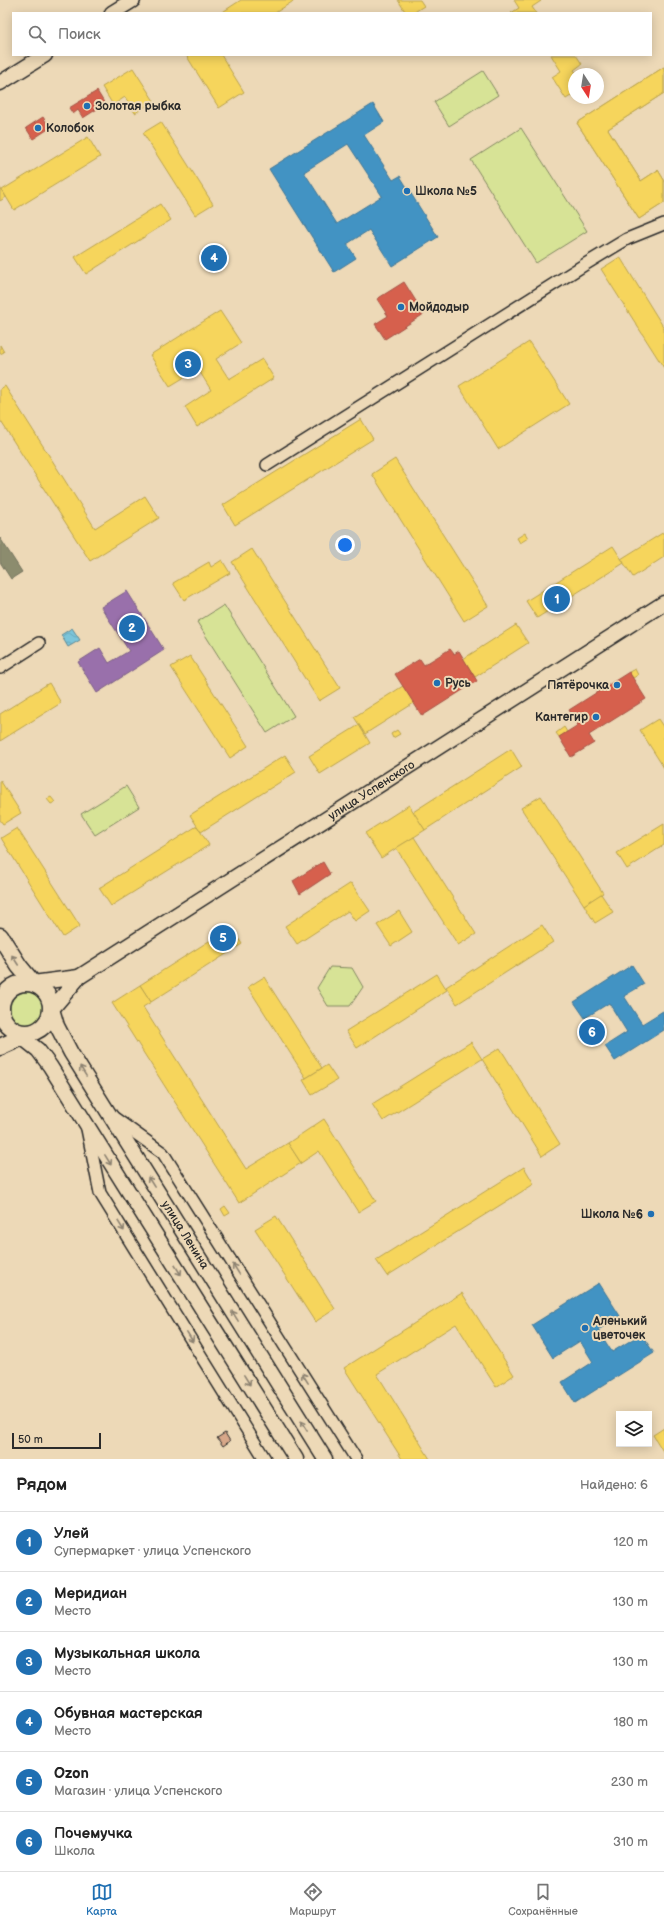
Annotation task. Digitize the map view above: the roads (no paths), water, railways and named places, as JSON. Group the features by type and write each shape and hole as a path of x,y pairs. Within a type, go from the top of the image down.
{"main road":[{"path":"0,936 33,983"},
{"path":"0,1047 24,1032 47,1022 52,1009 51,1002 45,990 33,983 26,982 16,985 4,993 1,1011 4,1021 24,1032"}],"street":[{"path":"114,12 133,0"},
{"path":"0,83 43,56"},
{"path":"267,465 608,250 642,231 664,224"},
{"name":"улица Успенского","path":"79,977 664,603"},
{"path":"0,668 39,643"},
{"path":"33,983 79,977"},
{"path":"52,1009 79,977"},
{"name":"улица Ленина","path":"52,1009 62,1038 325,1459"},
{"name":"улица Ленина","path":"24,1032 50,1066 296,1459"},
{"path":"110,1115 163,1153 356,1459"},
{"path":"86,1124 100,1193 265,1459"}],"water":[{"path":"72,628 80,640 68,647 61,635"}],"place":[{"name":"Золотая рыбка","path":"87,106"},
{"name":"Колобок","path":"38,128"},
{"name":"Школа №5","path":"407,191"},
{"name":"Обувная мастерская","path":"214,258"},
{"name":"Мойдодыр","path":"401,307"},
{"name":"Музыкальная школа","path":"188,364"},
{"name":"Улей","path":"557,599"},
{"name":"Меридиан","path":"132,628"},
{"name":"Русь","path":"437,683"},
{"name":"Пятёрочка","path":"617,685"},
{"name":"Кантегир","path":"596,717"},
{"name":"Ozon","path":"223,938"},
{"name":"Почемучка","path":"592,1032"},
{"name":"Школа №6","path":"651,1214"},
{"name":"Аленький цветочек","path":"585,1328"}]}
